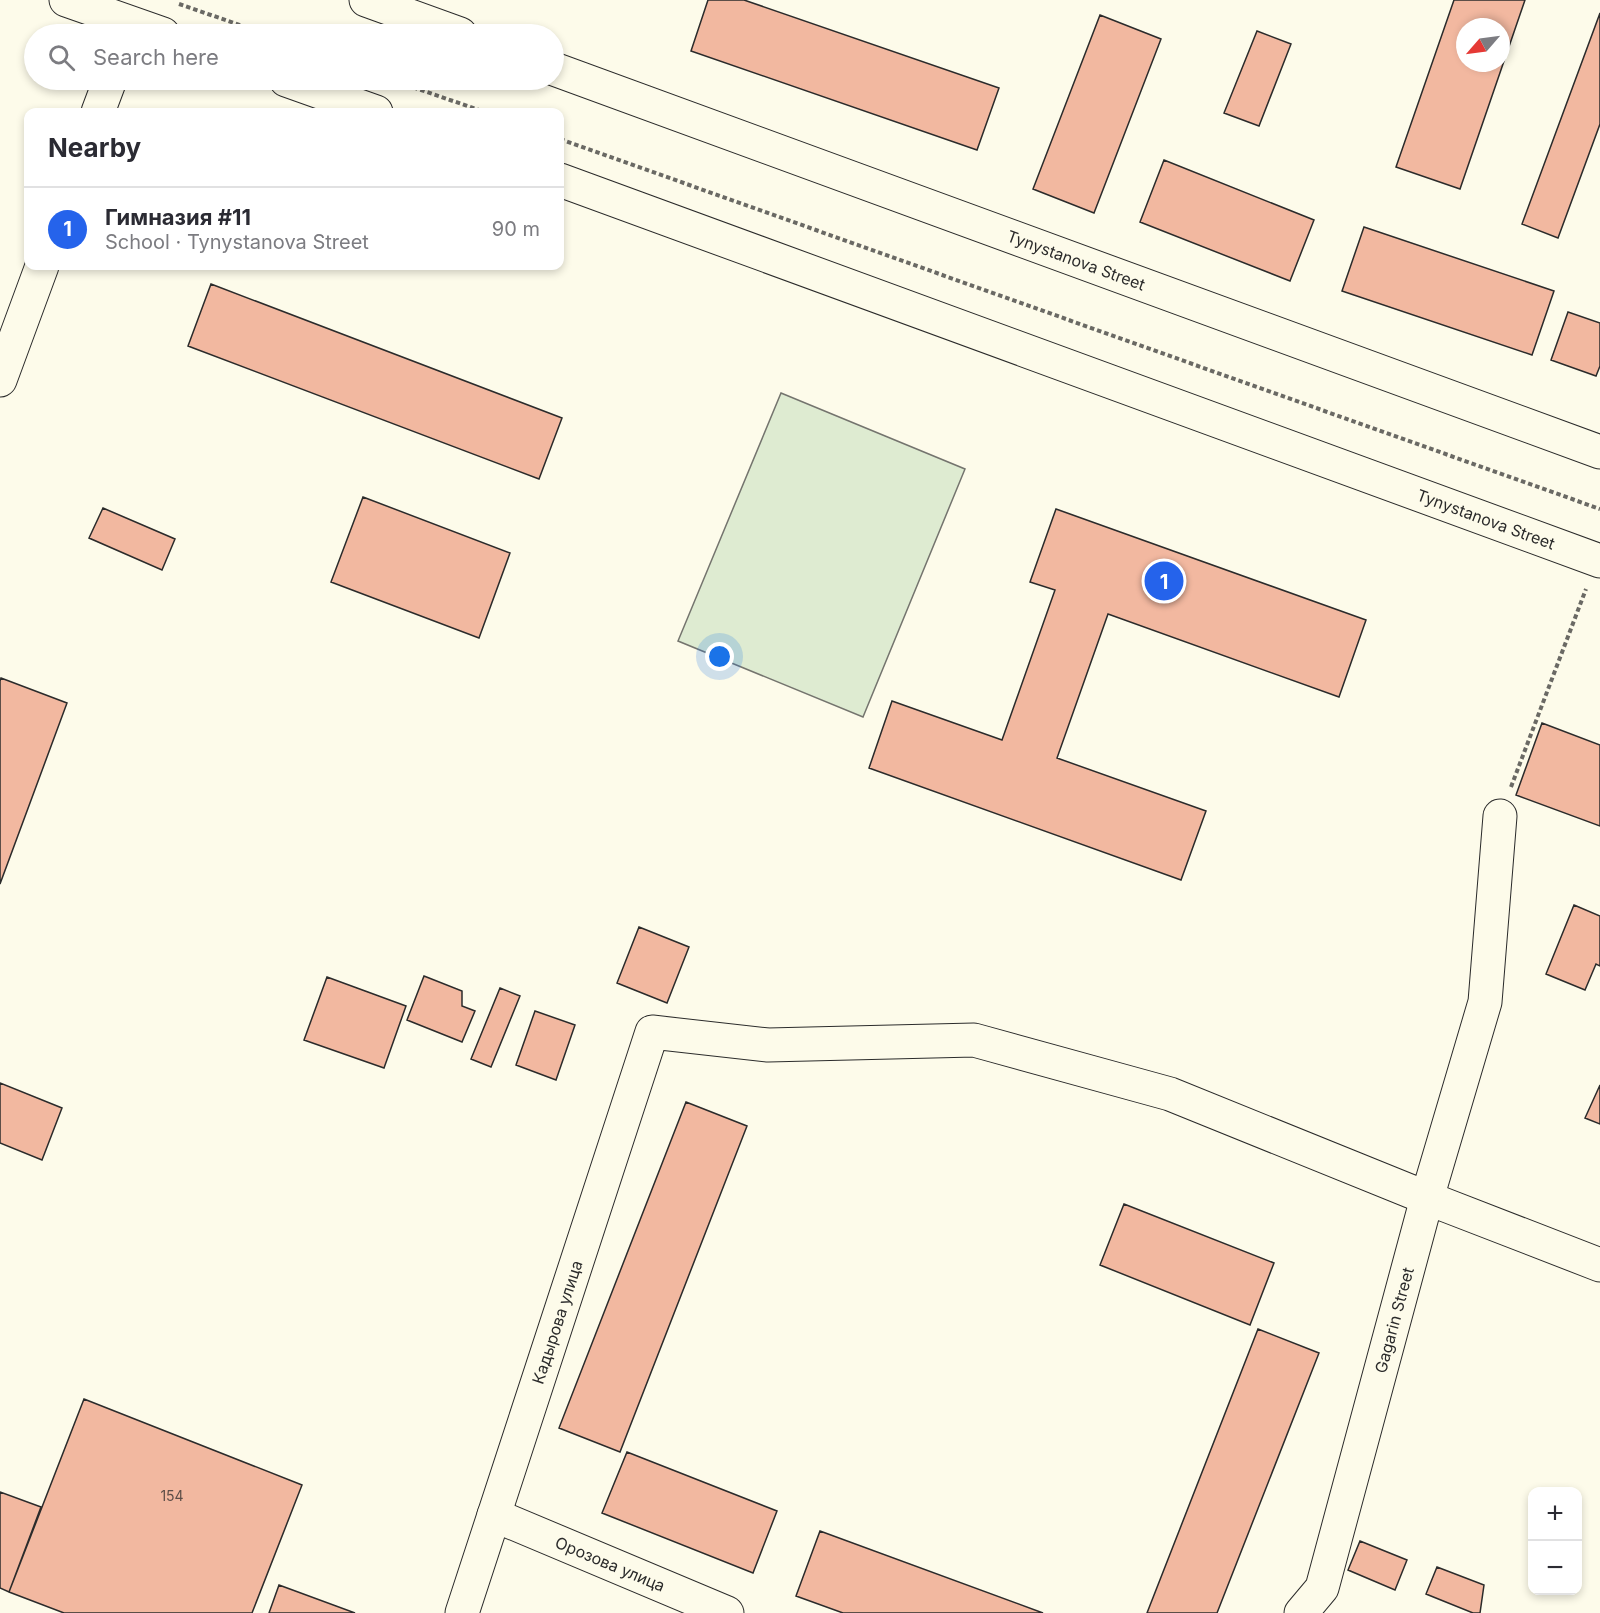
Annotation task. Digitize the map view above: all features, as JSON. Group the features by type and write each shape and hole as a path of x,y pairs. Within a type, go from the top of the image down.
{"street":[{"path":"66,0 132,19"},
{"path":"366,0 432,24"},
{"name":"Tynystanova Street","path":"564,73 1600,452"},
{"path":"100,108 106,90"},
{"path":"314,90 365,108"},
{"name":"Tynystanova Street","path":"564,181 1599,560"},
{"path":"0,380 41,270"},
{"name":"Gagarin Street","path":"1301,1613 1322,1588 1427,1198 1485,1002 1500,816"},
{"name":"Кадырова улица","path":"462,1613 652,1032 768,1045 974,1040 1170,1094 1427,1198"},
{"path":"1427,1198 1600,1265"},
{"name":"Орозова улица","path":"494,1515 727,1613"}],"path":[{"path":"169,0 237,24"},
{"path":"421,90 473,108"},
{"path":"564,140 1600,509"},
{"path":"1500,816 1599,560"}],"green space":[{"path":"781,393 965,469 863,717 678,641"}],"building":[{"path":"708,0 744,0 999,88 977,150 691,51"},
{"path":"1454,0 1525,0 1510,44 1510,18 1456,18 1456,72 1500,72 1460,189 1396,167"},
{"path":"1600,13 1600,124 1558,238 1522,224"},
{"path":"1100,15 1161,39 1094,213 1033,189"},
{"path":"1257,31 1291,44 1259,126 1224,113"},
{"path":"1164,160 1314,220 1290,281 1140,222"},
{"path":"1364,227 1554,291 1532,355 1342,291"},
{"path":"211,284 562,418 539,479 188,346"},
{"path":"1568,312 1600,323 1600,366 1596,376 1551,360"},
{"path":"363,497 510,553 479,638 331,582"},
{"path":"103,508 175,539 162,570 89,538"},
{"path":"1056,509 1366,620 1339,697 1108,614 1057,758 1206,811 1181,880 869,768 892,701 1002,740 1055,590 1030,582"},
{"path":"1,678 67,703 0,884 0,681"},
{"path":"1542,723 1600,745 1600,826 1516,795"},
{"path":"1574,905 1600,916 1600,966 1596,964 1585,990 1546,974"},
{"path":"639,927 689,947 667,1003 617,983"},
{"path":"424,976 462,991 462,1006 475,1011 462,1042 407,1020"},
{"path":"327,977 406,1006 384,1068 304,1040"},
{"path":"500,988 520,996 491,1067 471,1059"},
{"path":"535,1011 575,1025 556,1080 516,1065"},
{"path":"0,1083 62,1108 42,1160 0,1143"},
{"path":"1600,1085 1600,1124 1585,1118"},
{"path":"686,1102 747,1126 620,1452 559,1428"},
{"path":"1124,1204 1274,1263 1250,1325 1100,1265"},
{"path":"1258,1329 1319,1353 1217,1613 1147,1613"},
{"path":"84,1399 302,1485 252,1613 64,1613 9,1592"},
{"path":"627,1452 777,1511 753,1573 602,1513"},
{"path":"0,1492 41,1507 9,1592 0,1588"},
{"path":"820,1531 1043,1613 843,1613 796,1596"},
{"path":"1360,1541 1407,1560 1395,1590 1348,1570"},
{"path":"1437,1567 1484,1585 1480,1613 1473,1613 1426,1594"},
{"path":"279,1585 355,1613 269,1613"}],"place":[{"name":"Гимназия #11","path":"1164,581"}]}
